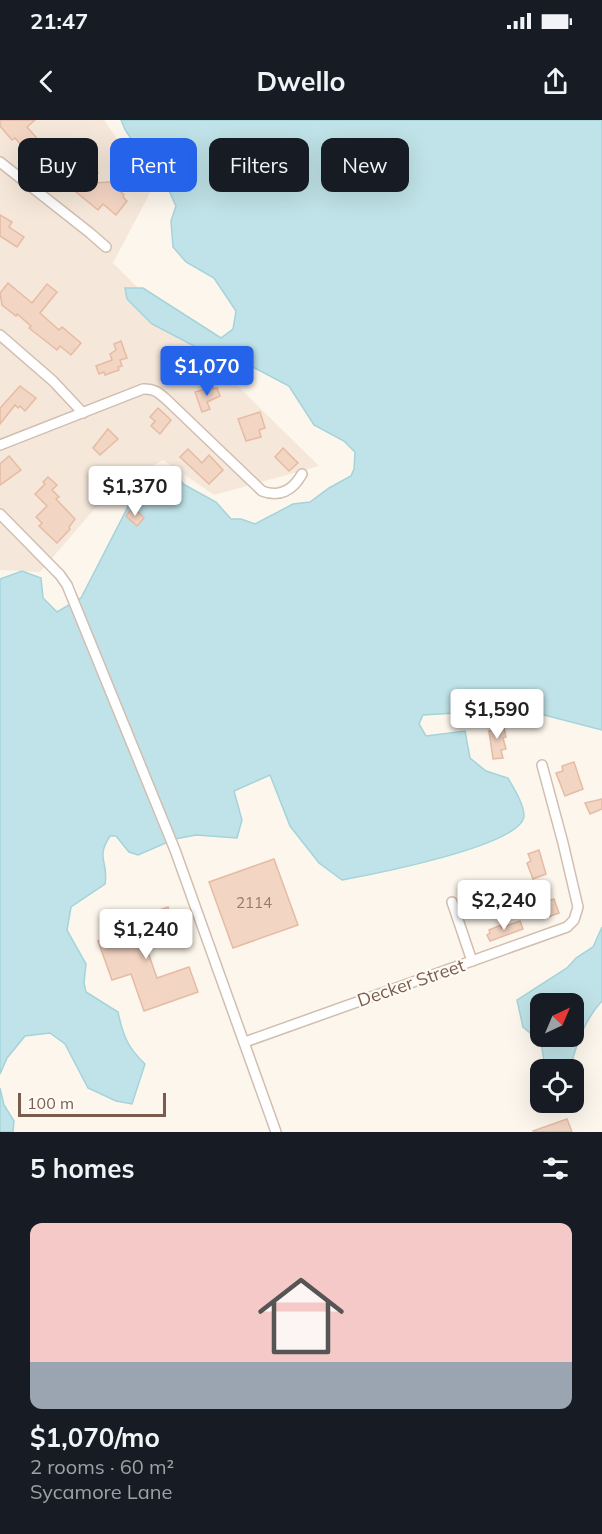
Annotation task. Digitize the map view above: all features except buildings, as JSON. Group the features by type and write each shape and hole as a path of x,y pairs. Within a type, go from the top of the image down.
{"street":[{"path":"0,162 106,247"},
{"path":"0,335 53,381 83,413"},
{"path":"0,445 143,388 155,390 162,396 262,491 269,494 283,493 297,483 302,474"},
{"path":"0,514 55,569 67,585 175,850 276,1132"},
{"name":"Decker Street","path":"245,1042 567,927 574,920 578,907 542,765"},
{"path":"452,902 472,961"}],"shaded area":[{"path":"0,120 104,120 117,138 110,138 110,192 150,192 113,263 319,466 214,495 163,460 110,491 40,572 0,570"}],"water":[{"path":"121,120 602,120 602,730 521,709 423,715 419,724 426,736 465,731 470,758 486,771 508,778 521,802 524,816 517,827 499,838 473,848 382,872 342,880 319,863 290,826 270,775 234,791 242,820 237,838 196,835 175,839 138,855 129,852 116,836 110,836 103,850 105,884 71,907 67,930 86,964 84,983 86,992 118,1012 127,1041 134,1053 145,1064 132,1104 116,1101 88,1088 65,1044 50,1033 25,1036 7,1058 0,1074 0,579 22,571 41,578 43,598 57,612 81,598 133,497 162,473 178,476 183,484 216,502 231,519 241,519 255,524 293,504 310,502 351,476 354,469 355,452 344,441 314,425 289,386 222,351 196,347 152,324 127,299 125,288 143,288 221,338 233,329 236,311 214,278 186,262 173,247 171,221 176,206 170,192 197,192 197,138 131,138"},
{"path":"602,927 602,1001 584,1029 584,993 530,993 530,1033 523,1027 517,1000 567,968 576,958 593,947"},
{"path":"542,1047 576,1047 573,1059 544,1059"},
{"path":"0,1088 4,1105 14,1121 13,1132 0,1132"}]}
